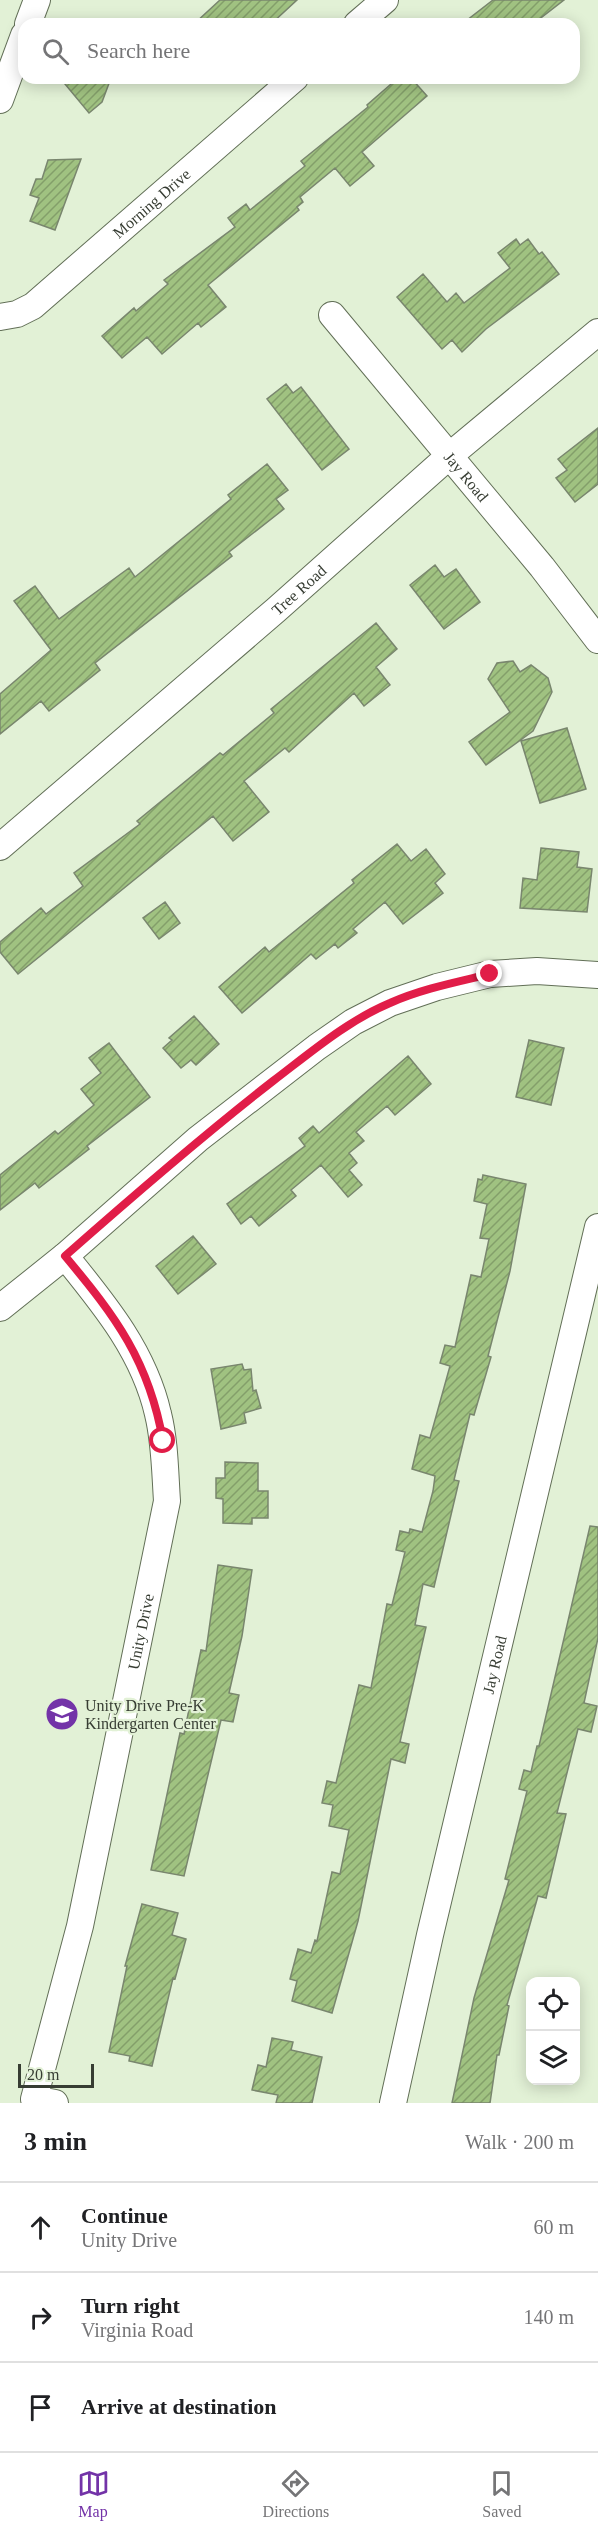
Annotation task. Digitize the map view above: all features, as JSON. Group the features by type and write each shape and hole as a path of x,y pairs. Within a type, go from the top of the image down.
{"street":[{"path":"30,18 37,0"},
{"path":"364,18 385,0"},
{"path":"0,100 18,51"},
{"name":"Morning Drive","path":"0,317 17,314 33,306 288,84"},
{"name":"Jay Road","path":"332,315 542,567 598,640"},
{"name":"Tree Road","path":"0,847 276,610 448,457 598,332"},
{"path":"0,1308 65,1256 208,1132 352,1022 390,1003 437,987 490,974 537,971 598,975"},
{"name":"Jay Road","path":"393,2103 430,1935 598,1227"},
{"name":"Unity Drive","path":"44,2101 167,1501 163,1441 158,1412 138,1358 101,1300 65,1256"}],"building":[{"path":"220,0 297,0 278,18 200,18"},
{"path":"493,0 564,0 541,18 470,18"},
{"path":"65,84 109,84 102,102 89,113"},
{"path":"391,84 416,84 427,96 362,152 374,166 350,186 335,168 300,197 303,202 297,207 299,210 208,285 226,307 201,327 198,323 162,354 147,337 122,358 102,336 134,308 136,311 168,284 164,280 235,227 228,218 246,204 250,210 305,166 301,161 368,107 367,105"},
{"path":"81,159 55,230 30,221 39,198 30,195 36,179 42,179 48,160"},
{"path":"516,239 520,245 528,239 539,254 542,252 559,274 486,329 462,352 452,340 442,349 397,297 423,274 447,302 456,293 464,303 510,268 498,253"},
{"path":"286,384 293,393 301,387 349,449 322,470 267,399"},
{"path":"598,428 598,484 575,502 556,478 567,470 558,459"},
{"path":"267,464 288,490 276,499 284,509 229,552 232,556 95,663 100,670 49,711 41,701 0,734 0,694 51,650 14,601 35,586 59,619 129,568 135,577 231,499 228,495"},
{"path":"435,565 444,577 456,569 480,602 444,629 410,585"},
{"path":"376,623 397,649 376,667 390,685 364,706 354,693 289,752 285,748 244,781 269,812 233,841 213,816 18,974 0,952 0,942 41,908 46,914 83,886 74,873 140,824 137,821 220,753 223,755 274,713 271,709"},
{"path":"513,661 520,672 531,665 548,678 552,692 533,731 486,765 469,742 510,712 488,679 497,663"},
{"path":"567,728 586,789 540,803 521,741"},
{"path":"397,844 411,861 426,849 445,874 435,883 443,893 403,924 385,902 353,929 357,933 338,948 335,944 316,959 311,954 242,1013 219,987 265,947 269,952 354,883 352,880"},
{"path":"541,848 579,852 577,867 592,869 587,912 520,908 523,878 537,880"},
{"path":"165,902 180,923 159,939 143,918"},
{"path":"194,1016 219,1044 196,1065 191,1060 181,1068 163,1048 172,1040 169,1038"},
{"path":"529,1040 564,1048 551,1105 516,1097"},
{"path":"109,1043 150,1097 87,1146 89,1149 39,1188 35,1183 0,1210 0,1175 55,1131 58,1134 94,1105 81,1089 101,1073 89,1058"},
{"path":"408,1056 431,1084 395,1115 387,1106 356,1132 364,1141 349,1153 357,1163 349,1170 362,1185 348,1197 321,1165 291,1190 296,1196 259,1226 251,1216 241,1224 227,1204 305,1146 299,1138 313,1126 319,1133"},
{"path":"483,1175 526,1184 510,1271 488,1356 491,1357 474,1415 470,1414 454,1480 459,1481 434,1587 423,1584 415,1625 426,1627 400,1742 409,1744 405,1763 391,1759 358,1921 332,2013 292,2001 297,1981 290,1979 298,1949 311,1953 315,1940 317,1941 332,1872 340,1874 349,1830 329,1826 333,1805 322,1803 327,1781 336,1783 359,1685 371,1688 387,1604 392,1605 405,1552 396,1550 400,1531 409,1533 410,1529 422,1532 433,1491 435,1476 412,1469 420,1435 430,1438 450,1366 440,1363 445,1345 455,1347 471,1275 481,1277 489,1239 480,1238 487,1204 474,1201 478,1179 482,1180"},
{"path":"193,1236 216,1264 178,1294 156,1266"},
{"path":"242,1364 244,1370 251,1369 253,1391 256,1390 261,1408 244,1413 246,1423 221,1429 211,1369"},
{"path":"225,1462 258,1463 258,1491 268,1491 268,1518 252,1518 252,1524 223,1523 223,1499 216,1498 216,1478 225,1478"},
{"path":"590,1526 598,1527 598,1638 584,1703 597,1706 591,1732 578,1729 557,1813 566,1814 546,1898 538,1896 507,2005 509,2006 499,2055 497,2055 490,2103 452,2103 474,1998 509,1880 505,1879 527,1791 519,1789 524,1770 531,1772 537,1746 539,1746"},
{"path":"218,1565 252,1570 242,1636 229,1693 239,1695 233,1722 221,1720 184,1876 151,1870 180,1733 184,1734 201,1650 206,1651"},
{"path":"142,1904 178,1913 172,1935 186,1939 175,1979 173,1978 152,2066 129,2061 130,2056 109,2052 127,1966 125,1966"},
{"path":"272,2038 293,2042 291,2050 322,2057 312,2103 276,2103 278,2095 252,2090 258,2065 266,2067"}],"place":[{"name":"Unity Drive Pre-K Kindergarten Center","path":"62,1714"}],"route":[{"path":"163,1441 158,1412 138,1358 121,1328 101,1300 65,1256 198,1139 352,1022 390,1003 437,987 490,974"}]}
